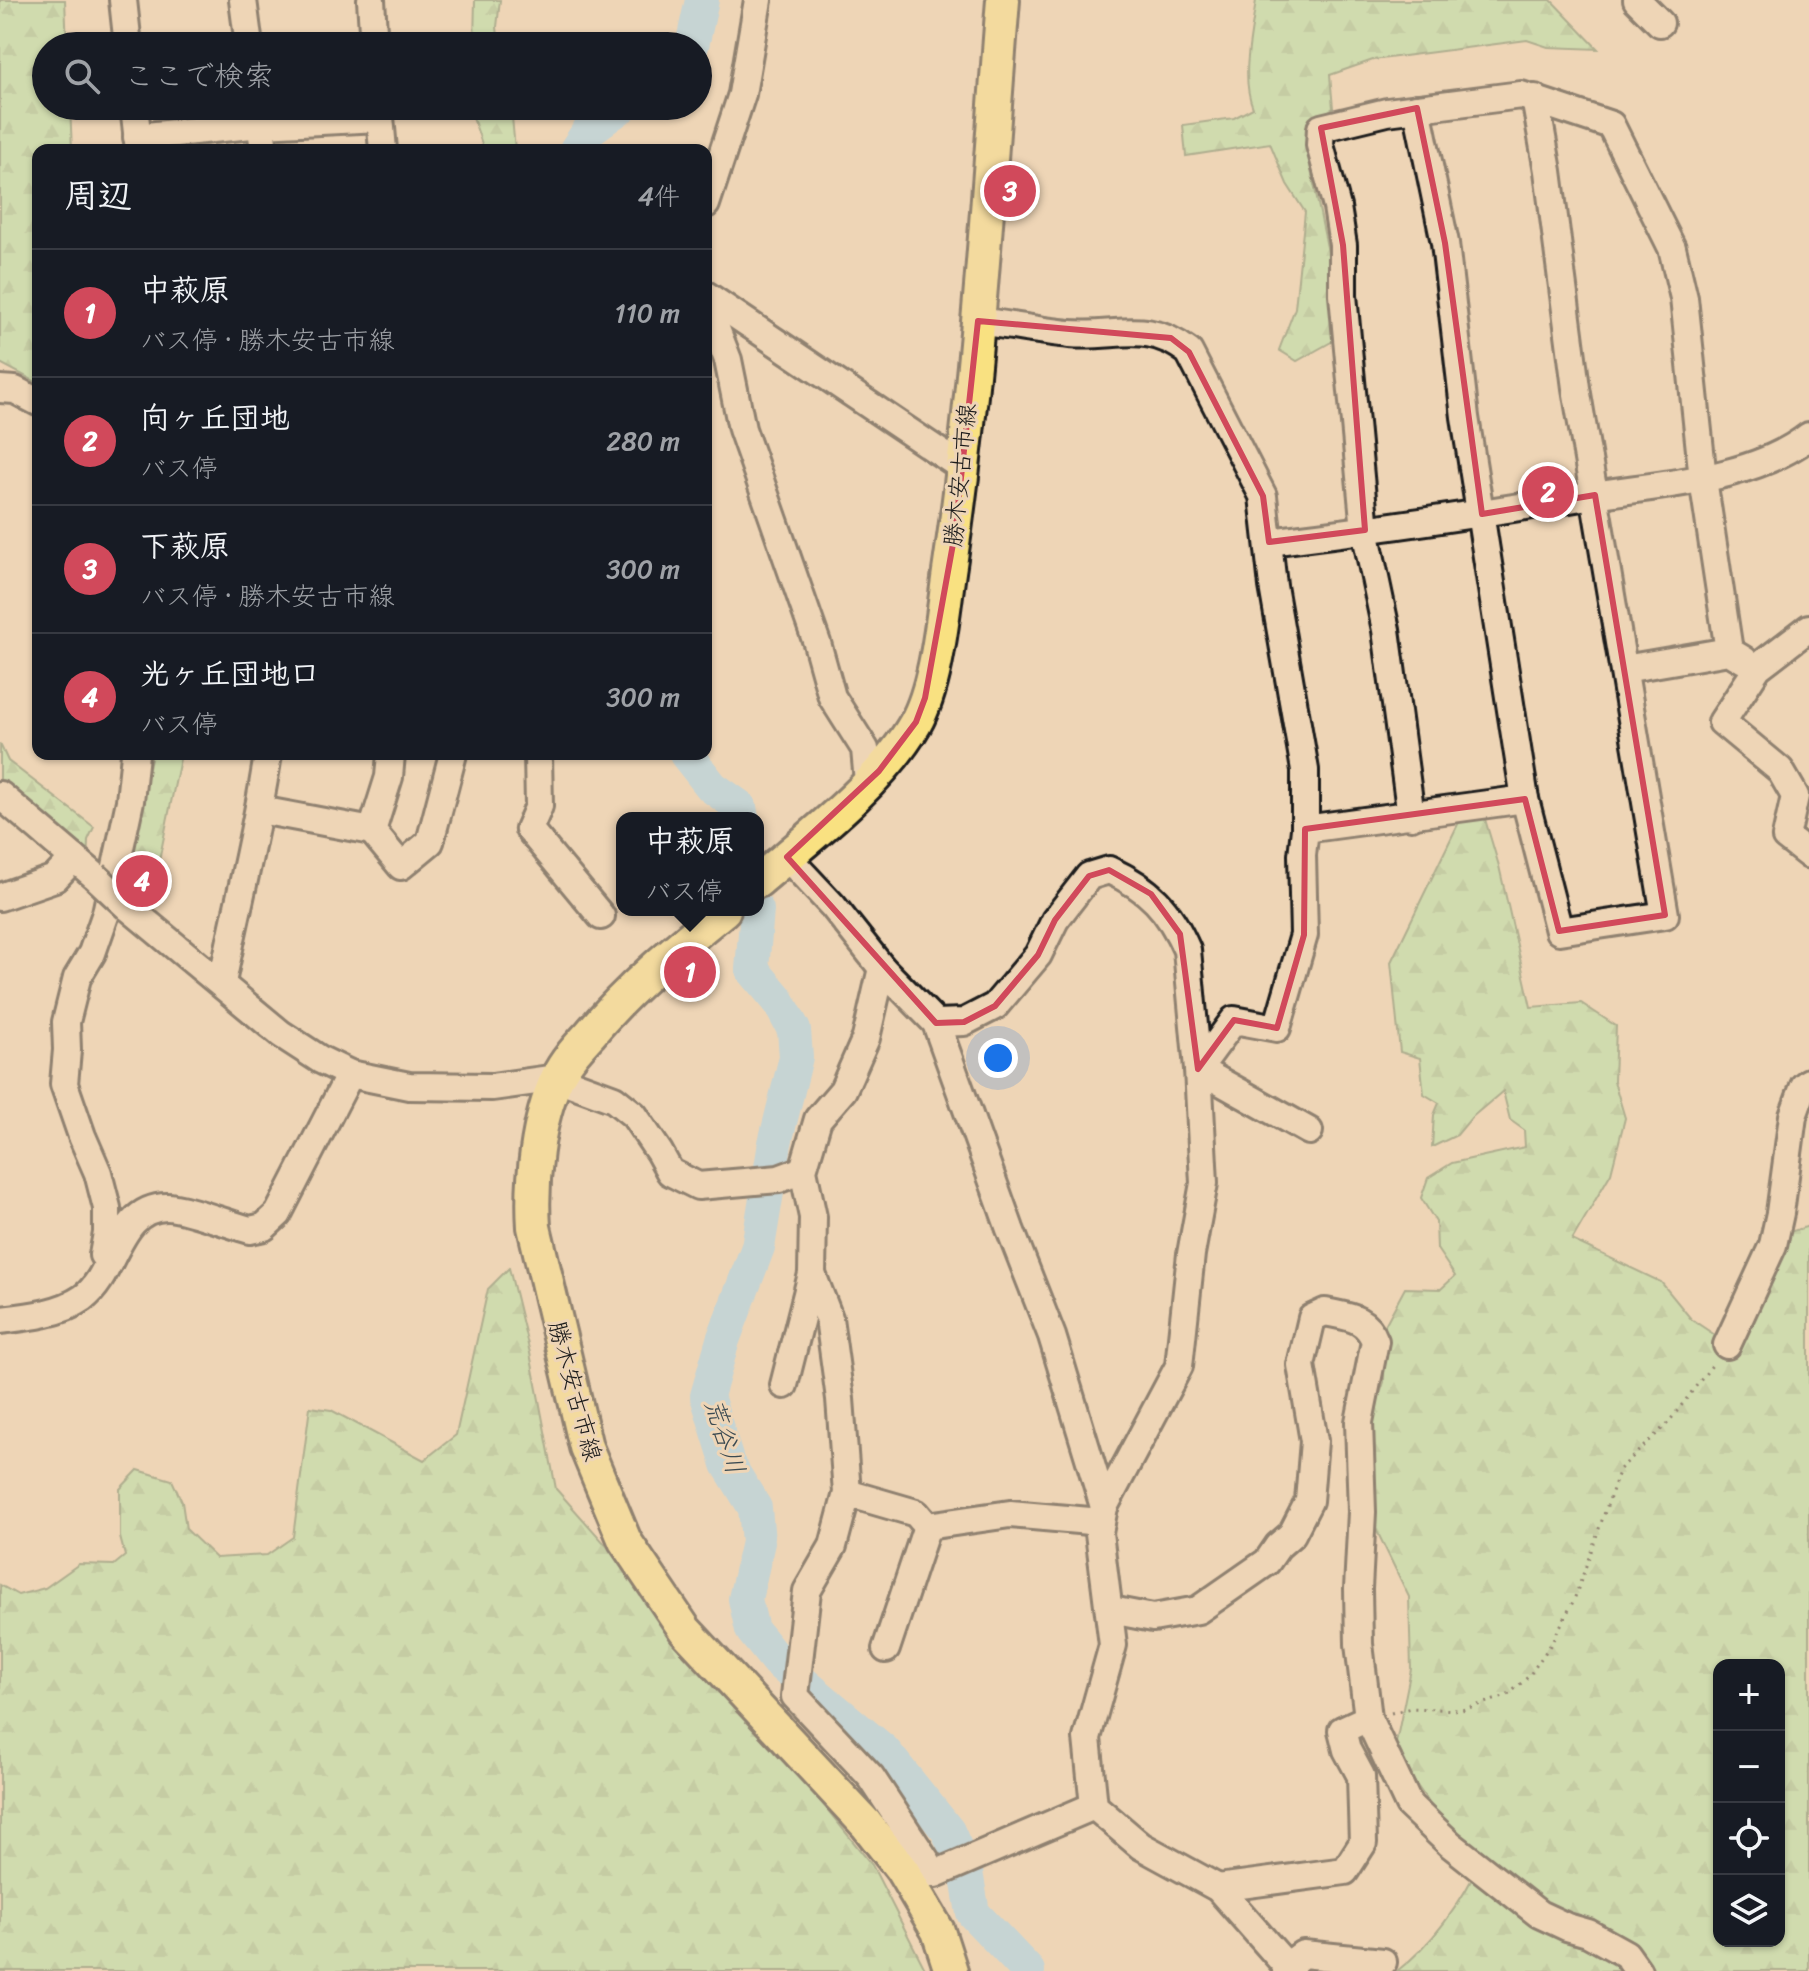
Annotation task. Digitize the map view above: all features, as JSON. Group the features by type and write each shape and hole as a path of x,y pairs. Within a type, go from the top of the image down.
{"main road":[{"name":"勝木安古市線","path":"773,868 868,782 895,753 916,722 934,665 963,468 978,321 1003,0"},
{"name":"勝木安古市線","path":"716,916 670,953 607,1014 570,1056 557,1078 536,1161 532,1194 534,1227 586,1447 625,1541 685,1630 866,1824 902,1870 938,1931 951,1971"}],"street":[{"path":"123,0 126,32"},
{"path":"243,0 247,32"},
{"path":"371,0 373,32"},
{"path":"712,186 742,94 758,0"},
{"path":"1637,0 1660,23"},
{"path":"1411,816 1386,630 1365,530 1343,295 1343,245 1337,207 1320,145 1321,128 1417,108 1521,95 1611,125 1672,248 1684,298 1703,479 1729,651"},
{"path":"1417,108 1445,243 1465,417 1525,799 1559,931 1665,915 1576,388 1548,171 1535,98"},
{"path":"135,120 138,144 316,120"},
{"path":"380,120 382,144"},
{"path":"712,299 963,468"},
{"path":"712,319 728,360 742,429 817,643 832,697 865,749 868,782"},
{"path":"978,321 1074,334 1142,331 1171,338 1189,352 1263,496 1273,586 1305,770 1302,855 1304,935 1277,1028 1234,1020 1198,1069"},
{"path":"0,389 15,390 32,399"},
{"path":"1269,542 1482,514 1703,479 1749,466 1797,445 1809,436"},
{"path":"1809,628 1758,667 1722,722 1780,770 1795,796 1786,837 1809,855"},
{"path":"1624,669 1729,651 1758,667"},
{"path":"109,1261 103,1255 107,1208 98,1173 76,1123 64,1084 66,1022 77,978 92,953 106,913 130,801 134,760"},
{"path":"222,983 260,810 267,760"},
{"path":"372,831 389,777 390,760"},
{"path":"260,810 372,831 401,866 430,842 451,760"},
{"path":"538,760 539,806 529,829 601,916"},
{"path":"0,795 281,1034 321,1060 350,1074 409,1086 492,1087 557,1078 614,1099 634,1115 670,1172 698,1186 779,1179 803,1170"},
{"path":"1305,829 1525,799"},
{"path":"0,897 55,878 74,858"},
{"path":"773,868 833,906 882,968 936,1023 1052,1336 1103,1514"},
{"path":"936,1023 964,1022 995,1006 1038,955 1055,920 1089,876 1109,870 1151,894 1180,934 1187,950 1204,1183 1191,1254 1179,1366 1103,1514 1099,1533 1113,1645 1087,1738 1094,1806 1141,1846 1218,1888 1289,1969 1303,1954 1383,1962"},
{"path":"784,1385 812,1274 813,1217 803,1170 818,1119 843,1090 866,1038 882,968"},
{"path":"1198,1069 1309,1131"},
{"path":"0,1320 43,1315 81,1299 94,1287 131,1223 146,1211 168,1207 250,1230 264,1227 278,1214 350,1074"},
{"path":"1727,1345 1773,1245 1793,1116 1804,1086 1809,1082"},
{"path":"812,1274 829,1318 840,1399 847,1493 833,1546 807,1591 795,1696 871,1777 935,1874 1094,1806"},
{"path":"1111,1610 1153,1618 1198,1610 1267,1562 1278,1546 1292,1534 1309,1501 1314,1441 1301,1365 1312,1318 1325,1312 1357,1320 1370,1328 1375,1341 1359,1422 1362,1512 1358,1589 1359,1644 1368,1718 1409,1805 1450,1844 1539,1914 1588,1933 1626,1954 1638,1971"},
{"path":"847,1493 916,1513 927,1526"},
{"path":"927,1526 1010,1514 1103,1514"},
{"path":"886,1649 927,1526"},
{"path":"1218,1888 1345,1871 1363,1843 1362,1790 1361,1776 1347,1750 1342,1730 1368,1718"}],"path":[{"path":"1368,1718 1411,1708 1462,1710 1507,1696 1529,1676 1551,1644 1574,1600 1620,1469 1668,1423 1727,1345"}],"highlighted area":[{"path":"1417,108 1445,243 1482,514 1595,495 1665,915 1559,931 1525,799 1305,829 1304,935 1277,1028 1234,1020 1198,1069 1180,934 1151,894 1109,870 1089,876 1055,920 1038,955 995,1006 964,1022 936,1023 787,857 879,771 916,722 925,698 955,533 978,321 1171,338 1189,352 1263,496 1269,542 1365,530 1343,245 1321,128"}],"green space":[{"path":"0,0 65,0 66,32 32,32 32,120 71,120 72,144 32,144 32,380 0,363"},
{"path":"475,0 500,0 498,32 474,32"},
{"path":"1256,0 1551,0 1598,49 1548,47 1527,40 1373,60 1330,75 1333,108 1308,126 1310,165 1329,257 1333,341 1297,361 1279,350 1295,308 1305,212 1287,184 1270,143 1186,156 1183,125 1234,118 1253,108 1247,69"},
{"path":"474,120 512,120 514,144 482,144"},
{"path":"0,744 8,761 94,827 88,840 87,868 0,792"},
{"path":"151,760 180,760 152,895 127,874"},
{"path":"1481,806 1499,866 1531,1007 1581,1003 1616,1026 1614,1081 1625,1118 1611,1173 1572,1240 1661,1282 1691,1319 1736,1349 1786,1233 1809,1226 1809,1971 1397,1971 1424,1947 1447,1918 1484,1855 1437,1814 1394,1753 1411,1669 1409,1597 1374,1525 1368,1429 1384,1382 1385,1325 1405,1288 1441,1289 1455,1276 1437,1249 1436,1222 1421,1198 1428,1178 1452,1163 1525,1147 1524,1130 1510,1120 1503,1091 1471,1118 1457,1135 1432,1147 1434,1115 1439,1103 1424,1094 1420,1058 1400,1052 1391,962 1460,820"},
{"path":"509,1268 530,1353 556,1489 614,1554 689,1660 802,1778 872,1865 926,1971 0,1971 0,1585 18,1595 45,1588 79,1564 114,1565 125,1556 120,1537 120,1489 138,1470 172,1480 182,1502 186,1529 216,1558 267,1555 293,1537 310,1407 331,1410 424,1460 456,1435 488,1289"}],"waterway":[{"name":"荒谷川","path":"695,32 702,0"},
{"name":"荒谷川","path":"580,144 590,129 603,120"},
{"name":"荒谷川","path":"691,760 712,787 740,807 741,812"},
{"name":"荒谷川","path":"756,916 752,969 778,1000 794,1030 796,1057 775,1143 758,1247 723,1340 707,1396 728,1464 755,1508 758,1542 745,1599 752,1630 777,1661 884,1751 948,1831 966,1872 973,1913 1028,1971"}],"place":[{"name":"下萩原","path":"1010,191"},
{"name":"向ヶ丘団地","path":"1548,492"},
{"name":"光ヶ丘団地口","path":"142,881"},
{"name":"中萩原","path":"690,972"}]}
